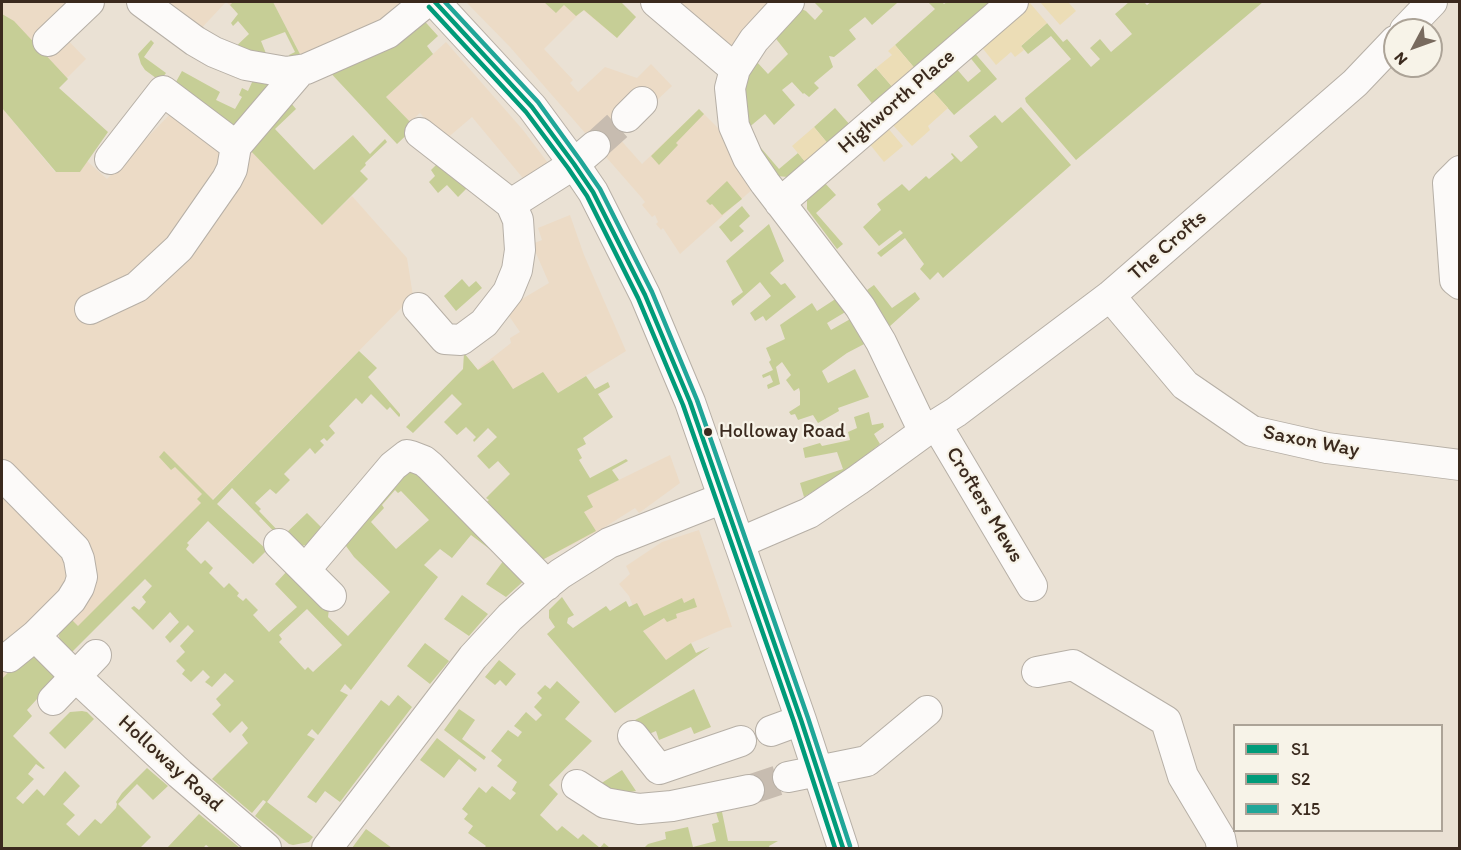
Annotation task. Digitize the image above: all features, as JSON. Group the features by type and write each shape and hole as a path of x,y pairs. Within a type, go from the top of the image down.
{"street":[{"path":"48,41 89,2"},
{"path":"142,2 214,52 272,71 300,71 388,33 426,2"},
{"path":"435,2 532,107 584,155 592,192 645,295 690,402 801,720 843,849"},
{"path":"656,2 735,69"},
{"path":"789,2 754,40 735,69 730,88 734,126 748,158 860,307 930,428"},
{"name":"Highworth Place","path":"780,203 1013,2"},
{"path":"1417,18 1432,2"},
{"name":"The Crofts","path":"739,543 809,513 956,412 1110,296 1355,83 1383,54"},
{"path":"90,309 137,287 179,248 227,179 232,169 236,146 300,71"},
{"path":"110,159 163,91 236,146"},
{"path":"418,308 441,335 451,341 461,340 484,323 508,292 517,270 520,250 517,214 511,204 420,133"},
{"path":"511,204 584,155"},
{"path":"1460,171 1448,183 1455,280 1460,284"},
{"name":"Saxon Way","path":"1110,296 1185,385 1252,431 1327,448 1460,465"},
{"name":"Crofters Mews","path":"930,428 1032,586"},
{"path":"305,570 393,466 407,455 415,456 430,466 547,585"},
{"path":"2,475 75,549 82,577 71,600 35,636 9,657"},
{"path":"327,849 473,657 510,617 547,585 609,543 723,498"},
{"path":"279,544 331,596"},
{"name":"Holloway Road","path":"35,636 180,774 266,849"},
{"path":"53,700 72,673 96,655"},
{"path":"1037,672 1073,665 1166,721 1183,776 1220,838 1222,849"},
{"path":"788,777 867,761 927,711"},
{"path":"771,731 801,720"},
{"path":"633,736 659,769 741,741"},
{"path":"577,785 605,803 639,809 672,806 749,790"}],"shaded area":[{"path":"2,2 84,2 56,28 86,59 24,121 2,96"},
{"path":"171,2 226,2 196,34 163,9"},
{"path":"226,2 271,2 239,14"},
{"path":"273,2 410,2 413,6 302,58"},
{"path":"466,2 621,2 636,17 617,38 583,10 544,49 573,80 570,83 578,92 605,67 637,78 651,64 672,86 618,137 642,164 699,109 727,137 755,187 680,254 663,228 661,230 656,224 658,222 655,215 652,217 642,205 645,202 641,197 510,47"},
{"path":"667,2 779,2 730,55"},
{"path":"446,42 523,130 551,167 527,183 472,117 445,140 420,113 410,122 386,97"},
{"path":"2,108 55,172 80,172 87,161 107,179 176,108 247,147 322,224 352,196 407,258 413,296 213,499 150,573 71,650 57,677 2,735"},
{"path":"570,215 584,255 626,351 558,393 460,383 511,343 510,338 520,332 507,313 517,302 549,283 532,244 542,240 538,228"},
{"path":"670,455 680,483 639,513 635,508 597,532 544,559 586,496"},
{"path":"699,530 732,627 691,643 666,661 643,631 629,596 619,584 630,574 626,566 662,542"}],"green space":[{"path":"233,2 273,2 302,58 291,61 289,55 295,52 285,32 261,41 269,61 231,51 249,34 238,21 233,26 231,23 238,14 230,5"},
{"path":"544,2 621,2 636,17 617,38 584,10 576,16 564,5 556,13"},
{"path":"814,2 897,3 872,25 865,17 849,30 856,39 834,57 829,56 833,67 814,83 819,88 809,97 792,82 782,90 795,105 774,125 765,114 747,129 743,112 746,78 756,61 768,74 788,54 773,35 797,7 806,11 815,20 823,11"},
{"path":"928,2 944,4 947,2 996,2 917,71 895,45 935,9"},
{"path":"1129,2 1144,2 1147,5 1151,2 1263,2 1076,160 1025,98 1071,59 1051,36 1028,54 1021,46 1047,23 1063,42 1067,39 1091,67 1100,59 1090,48 1100,39 1111,52 1132,34 1115,14"},
{"path":"2,14 14,21 68,79 59,88 108,132 80,172 56,172 2,108"},
{"path":"419,15 438,36 427,46 433,54 386,97 415,127 397,144 325,67"},
{"path":"151,40 154,43 144,57 166,73 160,81 145,70 138,54"},
{"path":"973,51 997,79 954,115 930,88 955,67 968,82 981,71 968,55"},
{"path":"876,68 895,90 875,107 857,85"},
{"path":"182,71 220,92 216,100 235,109 242,97 239,95 242,88 248,91 254,78 266,77 274,88 229,130 172,89"},
{"path":"286,97 296,109 275,129 314,170 353,135 370,154 385,139 387,142 360,171 368,179 322,225 247,147"},
{"path":"1021,107 1071,165 943,278 938,272 930,280 920,269 924,264 905,238 881,257 877,253 903,233 900,230 879,246 863,227 881,210 877,204 902,184 909,191 926,176 929,179 954,158 952,153 961,162 978,147 969,136 995,115 1002,123"},
{"path":"835,108 851,126 829,145 814,127"},
{"path":"699,109 704,114 676,143 678,145 659,165 651,156"},
{"path":"755,141 779,169 798,153 807,164 788,177 776,176"},
{"path":"440,161 471,184 458,197 447,185 438,193 429,182 435,176 431,170"},
{"path":"727,181 742,199 722,215 706,201"},
{"path":"823,181 836,195 816,213 843,244 837,249 807,209 807,198"},
{"path":"742,206 750,216 739,226 744,231 731,242 719,227"},
{"path":"769,224 784,261 770,273 781,285 785,283 796,297 766,321 763,316 755,321 750,313 771,296 760,282 733,306 731,301 743,292 726,261"},
{"path":"462,279 469,287 476,281 482,288 456,311 444,296"},
{"path":"874,285 892,308 915,292 920,299 889,327 867,290"},
{"path":"837,298 847,311 827,323 831,330 852,318 868,342 847,353 822,371 828,383 855,369 869,397 838,408 839,411 818,423 813,415 798,420 795,414 791,415 789,412 800,405 799,388 794,391 786,380 791,375 782,362 776,367 780,384 768,389 767,385 773,382 770,375 763,378 762,375 773,370 766,348 785,339 780,325 812,303 817,311"},
{"path":"359,351 377,368 368,377 400,416 390,407 387,410 371,394 362,404 356,398 329,426 335,433 327,441 324,438 320,441 324,445 315,454 310,448 284,474 290,480 276,494 270,489 255,503 261,509 259,511 283,536 307,513 324,530 306,545 297,547 284,542 232,488 217,504 267,550 253,564 208,521 187,543 189,545 186,549 201,564 205,560 213,568 209,573 224,588 229,583 239,593 237,596 243,601 246,598 258,610 253,615 269,632 297,607 275,584 289,569 329,609 328,617 348,636 390,592 354,557 346,543 405,473 413,471 417,472 528,577 506,597 486,584 504,560 471,535 452,558 440,549 424,565 438,577 351,690 345,684 340,691 348,695 318,735 312,729 307,735 315,739 267,802 313,837 309,842 289,844 255,816 265,801 263,800 252,813 212,779 248,743 242,735 248,728 242,721 230,733 212,714 221,705 216,699 234,681 225,673 212,687 205,682 210,677 203,670 191,682 182,674 185,670 176,661 185,652 180,646 194,631 188,625 170,643 165,637 179,622 170,612 153,630 131,608 134,606 139,610 146,602 142,597 152,586 145,579 69,655 62,647 59,636 60,628 70,618 78,626 201,503 197,499 202,494 175,467 171,470 159,457 164,451 213,500","holes":["395,490 398,493 401,491 429,520 396,549 371,522 384,508 382,505","307,609 342,645 313,672 308,667 305,670 279,642 282,639 279,635"]},
{"path":"464,353 478,370 493,360 513,389 543,372 558,393 586,376 595,389 608,382 610,387 598,394 613,417 583,438 586,444 577,449 582,458 579,460 590,478 626,459 628,461 612,470 619,480 587,496 593,507 584,512 596,531 539,560 483,505 489,500 486,498 510,474 498,461 489,469 477,456 497,437 488,428 474,442 476,437 466,427 457,435 444,422 462,404 452,394 413,433 406,427 463,369"},
{"path":"869,412 872,425 883,423 884,427 874,434 880,444 846,471 804,497 800,483 843,469 837,452 805,458 803,448 820,443 822,446 850,440 848,432 857,428 854,417"},
{"path":"462,595 488,614 469,636 444,619"},
{"path":"562,597 574,615 568,618 567,623 573,628 606,606 610,611 626,601 629,607 637,603 644,616 682,598 684,603 694,598 697,607 676,614 677,618 667,622 664,618 643,631 666,660 691,643 696,653 710,647 615,713 547,634 555,627 549,618 549,610"},
{"path":"425,643 449,661 430,684 407,666"},
{"path":"31,656 36,657 57,677 27,710 32,716 13,736 45,768 36,764 28,774 34,779 16,798 23,804 37,789 44,796 65,771 80,786 63,804 75,815 66,824 79,836 95,819 101,824 116,808 116,802 122,793 147,768 168,786 153,800 137,784 118,804 151,837 140,848 2,848 2,679 19,661"},
{"path":"499,660 516,674 506,686 500,680 495,685 485,677"},
{"path":"557,681 580,702 565,719 592,741 549,785 558,794 540,815 557,831 562,826 578,839 583,834 600,848 484,848 486,846 468,833 473,826 464,819 468,814 462,809 479,787 486,793 492,786 510,800 516,793 512,790 517,782 497,766 502,760 491,751 508,730 518,737 522,732 514,726 526,712 536,721 542,715 534,707 542,698 537,693 545,685 550,689"},
{"path":"694,689 711,727 694,734 691,727 659,740 656,731 642,737 635,720"},
{"path":"398,695 412,707 340,802 325,791 316,803 307,797 381,700 389,706"},
{"path":"459,709 475,720 462,739 486,757 484,760 444,730"},
{"path":"70,712 87,712 94,719 65,749 49,733"},
{"path":"437,738 477,769 475,772 459,759 444,778 420,760"},
{"path":"622,770 636,791 607,796 600,784"},
{"path":"721,807 728,841 778,841 769,846 770,848 644,848 648,844 666,839 665,832 688,827 693,847 716,841 712,824 719,822 715,809"},
{"path":"199,814 240,848 210,848 206,845 203,848 167,848"},
{"path":"366,829 392,848 352,848"},
{"path":"604,843 610,848 600,848"}],"sand":[{"path":"1040,2 1068,2 1076,11 1060,25"},
{"path":"1030,3 1047,23 1021,46 1024,50 1015,57 1011,52 996,65 980,45"},
{"path":"895,45 917,71 895,90 876,68 892,55 888,51"},
{"path":"930,88 948,108 928,126 930,130 912,146 891,123"},
{"path":"814,127 829,145 807,164 792,146"},
{"path":"887,127 903,146 884,162 868,142"}],"tunnel":[{"path":"595,146 627,117"},
{"path":"749,790 788,777"}],"transit line":[{"name":"S1","path":"435,2 532,107 574,164 593,192 645,295 690,402 801,720 843,848"},
{"name":"X15","path":"445,2 538,102 580,160 600,189 652,292 697,400 808,718 850,846"},
{"name":"S2","path":"429,7 526,112 568,168 587,196 638,298 683,405 794,722 835,848"}],"place":[{"name":"Holloway Road","path":"708,432"}]}
